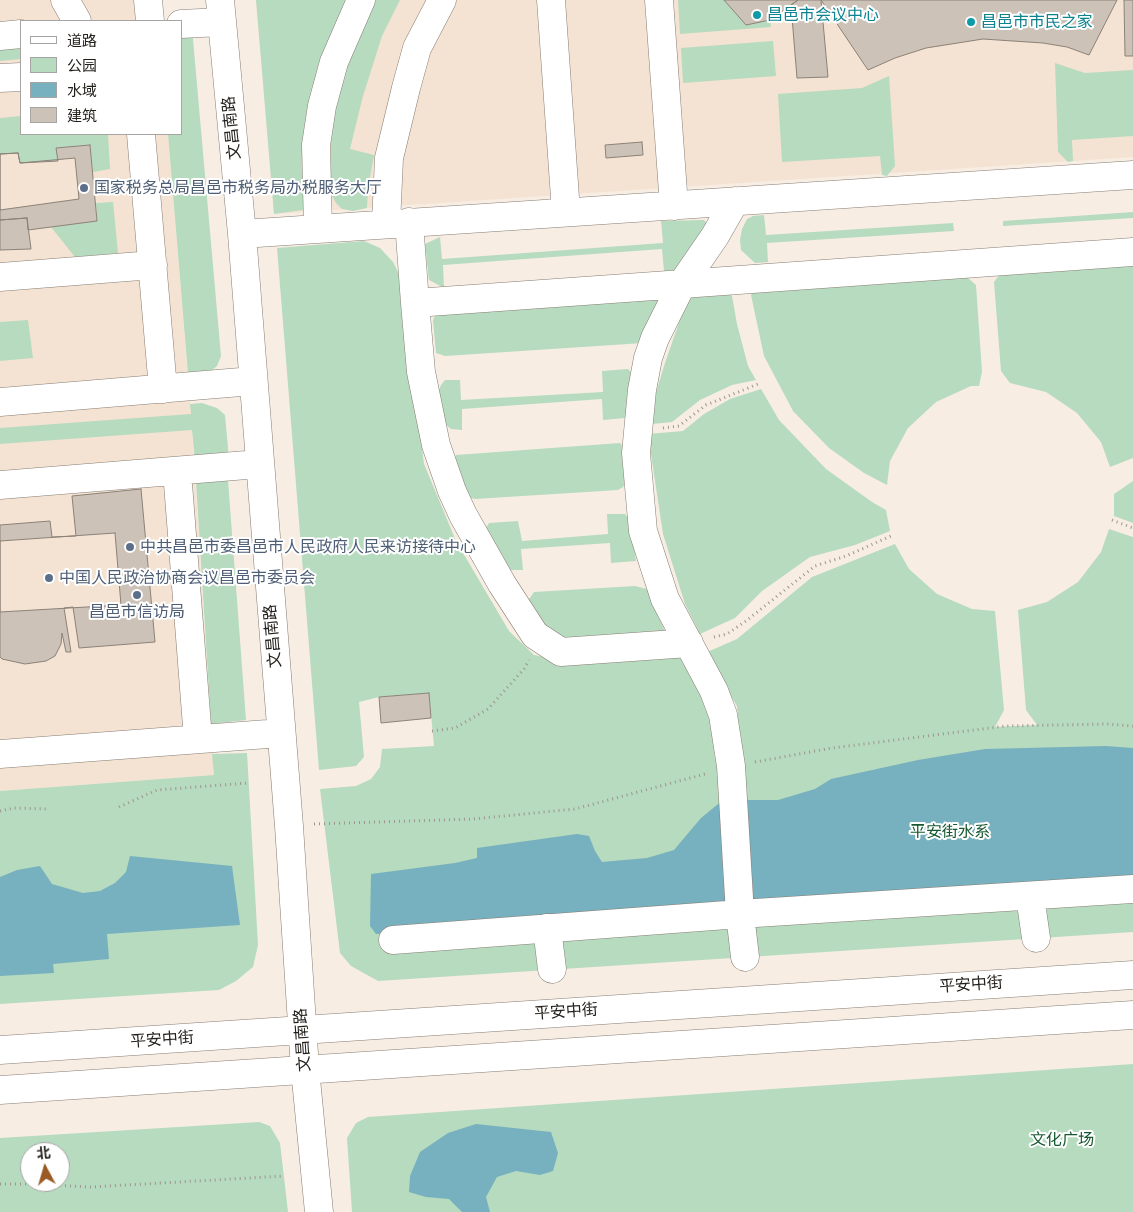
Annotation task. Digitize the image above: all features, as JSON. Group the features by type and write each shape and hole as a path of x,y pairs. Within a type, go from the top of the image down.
{"street":[{"path":"65,0 76,20"},
{"path":"148,0 150,20"},
{"path":"318,229 316,145 322,106 334,62 361,0"},
{"path":"442,0 417,48 389,158 398,223 414,303 425,390 436,445 452,491 463,515 502,584 535,635 561,652 689,644"},
{"path":"551,0 566,212"},
{"path":"659,0 674,206"},
{"path":"182,24 220,11"},
{"name":"文昌南路","path":"220,11 242,234 281,733 303,1030 304,1069 319,1212"},
{"path":"0,36 20,34"},
{"path":"0,78 20,77"},
{"path":"141,135 163,390"},
{"path":"242,234 1133,175"},
{"path":"735,201 715,236 682,284 655,338 648,358 642,390 636,453 643,531 665,599 714,691 723,715 731,766 740,914 745,957"},
{"path":"414,303 1133,252"},
{"path":"0,277 152,265"},
{"path":"0,402 163,390 253,381"},
{"path":"0,485 259,464"},
{"path":"177,471 198,739"},
{"path":"0,754 281,733"},
{"path":"393,940 740,914 1133,889"},
{"path":"1030,896 1036,938"},
{"path":"547,928 552,969"},
{"name":"平安中街","path":"0,1050 1133,974"},
{"path":"0,1090 1133,1015"}],"path":[{"path":"638,430 679,426 706,405 758,384"},
{"path":"1112,520 1133,528"},
{"path":"689,644 727,634 815,566 846,556 891,536"},
{"path":"432,731 455,728 488,709 524,669 540,638"},
{"path":"118,808 157,790 248,782"},
{"path":"0,811 14,808 48,809"},
{"path":"0,1184 91,1187 284,1176"}],"shaded area":[{"path":"0,0 156,0 158,20 20,20 20,135 168,135 191,414 214,775 0,791"},
{"path":"256,0 1133,0 1133,157 274,214"}],"green space":[{"path":"256,0 347,0 310,209 274,214"},
{"path":"376,0 400,0 382,36 363,96 350,149 374,155 368,188 367,208 353,211 342,209 331,194 331,111 357,37"},
{"path":"678,0 724,0 746,25 770,20 771,27 680,34"},
{"path":"192,28 221,356 217,366 212,370 188,374 168,135 182,135 182,29"},
{"path":"773,41 776,76 683,83 681,48"},
{"path":"20,46 20,59 0,61 0,47"},
{"path":"1055,63 1085,73 1133,70 1133,136 1072,140 1073,161 1068,162 1058,152"},
{"path":"889,76 895,166 887,176 882,175 880,156 782,162 778,94 862,88"},
{"path":"20,116 20,135 108,135 110,169 93,172 90,145 57,148 57,160 20,163 18,153 0,154 0,118"},
{"path":"113,202 118,253 75,257 51,227 97,221 96,203"},
{"path":"1133,212 1133,218 1003,226 1003,221"},
{"path":"764,215 766,235 953,223 954,231 767,243 768,262 755,263 741,250 742,229 747,219 753,216"},
{"path":"704,220 708,225 682,270 664,271 662,249 443,265 444,288 429,280 425,244 440,237 442,259 663,243 661,221"},
{"name":"平安街水系","path":"364,241 380,248 393,262 405,286 413,377 424,464 456,541 509,631 534,655 570,662 678,656 689,668 712,720 715,759 741,754 737,706 705,653 737,639 812,577 895,544 909,569 937,594 972,609 995,611 1004,710 995,727 1037,725 1026,710 1018,610 1047,602 1078,582 1101,552 1109,529 1133,537 1133,932 378,981 351,966 340,953 320,789 356,786 371,779 380,767 382,749 434,746 429,693 379,697 359,702 364,757 356,766 319,770 277,248"},
{"path":"1133,259 1133,458 1110,467 1101,442 1077,413 1046,392 1010,383 1001,371 994,282 1006,266"},
{"path":"960,271 976,285 982,372 979,386 971,386 936,402 908,428 890,461 887,485 864,473 829,448 793,411 764,356 751,295 755,289"},
{"path":"728,291 732,296 748,366 756,380 732,385 700,400 672,422 652,424 655,396 685,305 697,292"},
{"path":"650,296 657,300 661,307 643,343 445,356 436,353 433,320 437,312"},
{"path":"28,320 33,358 0,361 0,322"},
{"path":"628,369 634,375 628,412 625,418 603,420 602,399 462,409 462,430 451,429 446,425 439,390 445,380 460,380 461,400 603,392 602,371"},
{"path":"761,389 779,420 826,469 886,510 890,531 855,545 810,557 762,591 735,618 700,634 685,604 663,534 648,434 683,431 704,414 730,399"},
{"path":"202,403 217,408 225,415 229,459 195,462 192,430 0,444 0,428 191,414 190,404"},
{"path":"620,443 625,449 626,481 623,487 618,490 475,499 467,497 454,461 456,455"},
{"path":"228,480 246,720 211,724 196,482"},
{"path":"1133,481 1133,523 1114,516 1114,494"},
{"path":"607,514 625,514 630,520 636,561 611,563 610,543 521,549 523,570 509,570 485,535 489,523 518,521 522,541 608,534"},
{"path":"635,586 647,589 666,634 557,642 527,602 534,592"},
{"path":"247,753 258,945 253,967 236,981 219,990 0,1004 0,791 214,775 212,754"},
{"name":"文化广场","path":"1133,1064 1133,1212 352,1212 347,1138 356,1123 368,1117"},
{"path":"259,1122 270,1126 280,1143 288,1212 0,1212 0,1138"}],"water":[{"path":"1106,746 1133,748 1133,881 376,934 370,926 371,874 455,863 477,858 477,848 577,834 589,836 602,862 647,858 674,850 701,818 723,800 778,800 815,789 831,779 918,760 985,749"},
{"path":"130,856 232,866 240,925 107,934 109,959 53,964 54,973 0,976 0,877 17,870 40,866 52,884 83,893 100,891 115,883 126,872"},
{"path":"476,1124 551,1132 558,1153 553,1171 540,1175 516,1171 497,1177 486,1197 490,1212 462,1212 449,1199 426,1197 409,1192 410,1176 420,1152 448,1133"}],"building":[{"name":"昌邑市会议中心","path":"724,0 798,0 770,20 746,25"},
{"path":"798,0 821,0 828,77 797,78 791,5"},
{"name":"昌邑市市民之家","path":"821,0 1117,0 1089,55 1067,47 1043,43 983,39 926,48 895,58 868,70"},
{"name":"昌邑市市民之家","path":"1124,0 1133,0 1133,56 1125,56"},
{"path":"642,142 643,155 606,158 605,145"},
{"path":"90,145 97,221 28,230 27,218 0,220 0,154 18,153 20,163 58,161 56,148"},
{"path":"18,153 20,163 75,158 79,199 0,210 0,154"},
{"path":"27,218 31,249 0,250 0,220"},
{"path":"141,489 155,642 79,648 73,607 64,608 71,652 66,652 62,633 61,644 55,656 46,661 25,664 2,659 0,657 0,525 50,521 52,537 76,536 72,496"},
{"path":"115,533 121,605 0,612 0,541"},
{"path":"429,693 431,718 381,723 379,697"}],"place":[{"name":"昌邑市会议中心","path":"757,15"},
{"name":"昌邑市市民之家","path":"971,22"},
{"name":"国家税务总局昌邑市税务局办税服务大厅","path":"84,188"},
{"name":"中共昌邑市委昌邑市人民政府人民来访接待中心","path":"130,547"},
{"name":"中国人民政治协商会议昌邑市委员会","path":"49,578"},
{"name":"昌邑市信访局","path":"137,595"}]}
